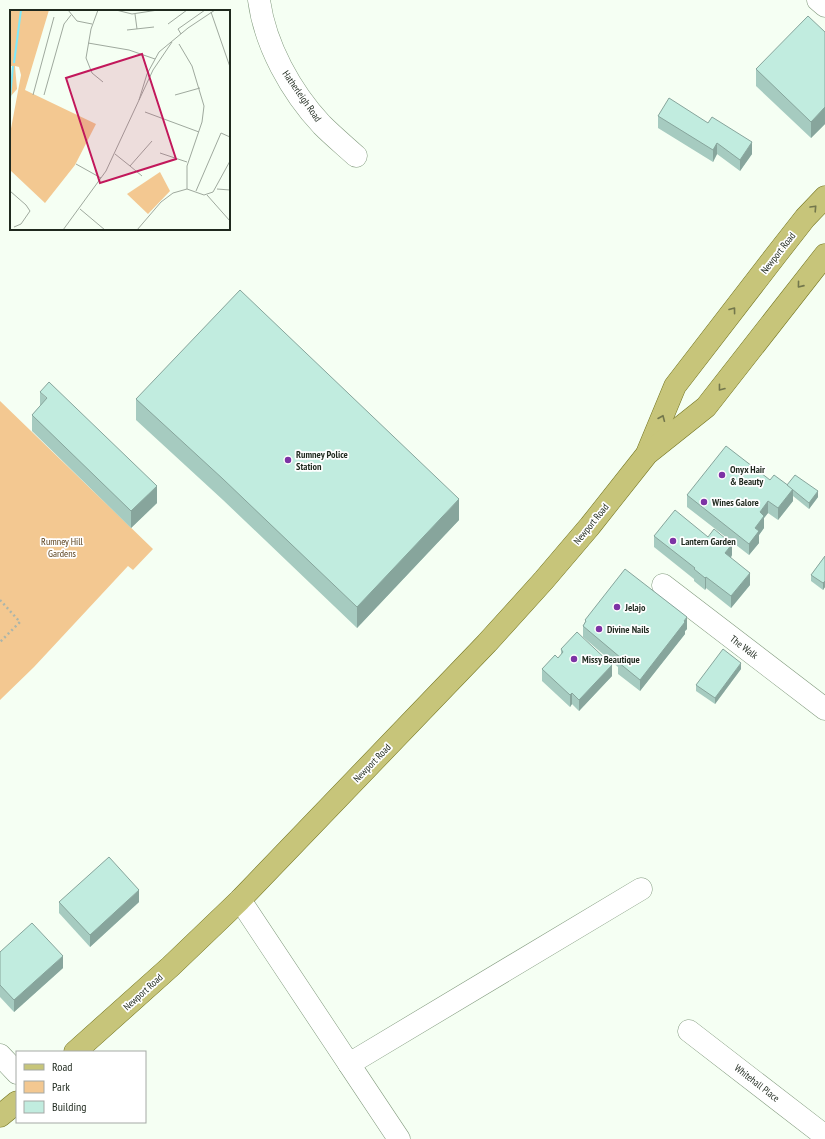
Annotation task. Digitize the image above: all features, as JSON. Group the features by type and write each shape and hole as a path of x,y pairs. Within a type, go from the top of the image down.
{"main road":[{"name":"Newport Road","path":"647,454 676,386 805,218 825,197"},
{"name":"Newport Road","path":"76,1051 170,967 240,900 408,726 544,580 590,526 647,454 706,407 825,255"},
{"path":"0,1116 16,1103"}],"street":[{"name":"Hatherleigh Road","path":"259,0 267,35 280,65 297,93 322,124 356,156"},
{"path":"818,0 825,6"},
{"name":"The Walk","path":"663,585 825,709"},
{"path":"349,1064 640,889"},
{"path":"240,900 399,1139"},
{"name":"Whitehall Place","path":"689,1031 825,1136"},
{"path":"0,1055 16,1072"}],"path":[{"path":"0,600 20,622 0,642"}],"green space":[{"name":"Rumney Hill Gardens","path":"0,401 153,549 133,570 128,566 34,667 0,700"}],"building":[{"path":"808,16 825,32 825,107 811,122 756,69"},
{"path":"669,98 708,123 712,117 752,142 740,160 717,143 713,150 658,116"},
{"name":"Rumney Police Station","path":"240,290 459,499 357,607 223,479 136,399"},
{"path":"49,382 157,486 131,511 32,415 47,398 40,392"},
{"path":"726,446 770,480 774,475 793,489 778,508 768,501 760,512 764,516 755,528 759,531 749,544 687,495"},
{"path":"795,475 818,491 809,503 787,485"},
{"path":"675,510 708,537 714,529 732,544 725,553 750,573 731,596 706,577 705,578 694,569 695,568 654,536"},
{"path":"825,556 825,581 823,583 811,575"},
{"path":"625,569 687,617 684,621 685,622 640,680 618,662 621,658 583,626 586,621 585,620"},
{"path":"577,632 612,665 579,700 572,693 570,695 542,669 555,655 558,658 563,652 561,649"},
{"path":"723,649 741,663 715,698 696,685"},
{"path":"109,857 139,890 90,935 59,902"},
{"path":"32,923 63,956 14,1000 0,985 0,952"}],"place":[{"name":"Rumney Police Station","path":"288,460"},
{"name":"Onyx Hair & Beauty","path":"722,475"},
{"name":"Wines Galore","path":"704,502"},
{"name":"Lantern Garden","path":"673,541"},
{"name":"Jelajo","path":"617,607"},
{"name":"Divine Nails","path":"599,629"},
{"name":"Missy Beautique","path":"574,659"}]}
